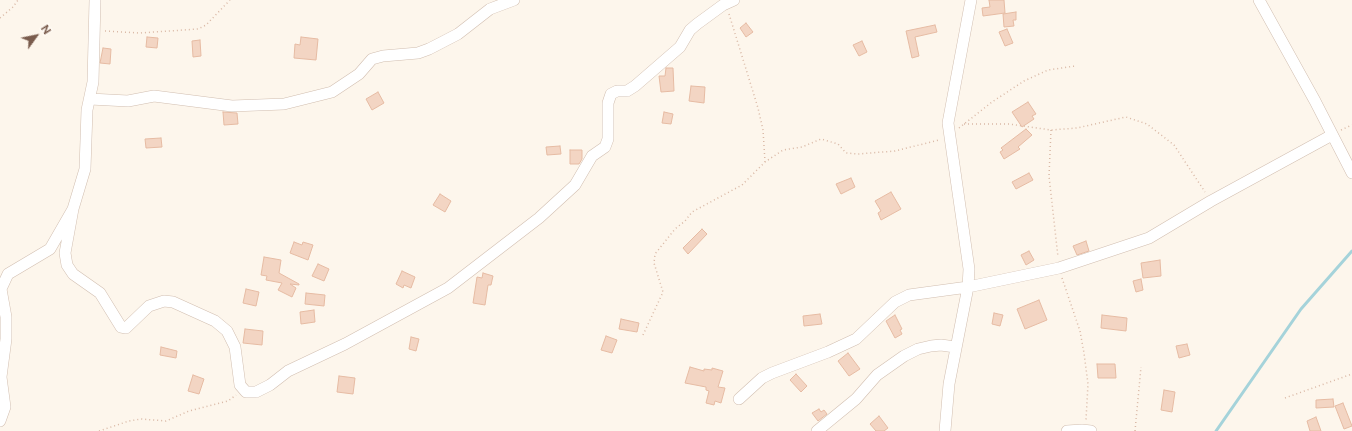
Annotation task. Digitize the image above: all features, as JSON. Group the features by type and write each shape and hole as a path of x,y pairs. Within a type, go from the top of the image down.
{"street":[{"path":"95,0 93,31 93,82 87,110 85,169 73,210 65,253 67,265 73,274 100,293 121,327 126,328 149,306 164,301 173,302 215,321 227,331 237,354 239,381 243,390 251,393 261,390 288,371 345,344 448,288 539,218 575,185 592,156 605,147 608,139 608,103 611,94 617,91 627,91 635,86 680,47 690,30 732,1"},
{"path":"90,99 128,101 154,96 232,106 284,104 332,92 359,74 372,59 382,56 418,53 458,34 490,9 514,0"},
{"path":"945,431 955,347 968,286 969,269 967,253 949,137 950,116 971,0"},
{"path":"1258,0 1352,173"},
{"path":"739,399 762,378 772,372 828,352 856,339 895,302 909,294 968,286 1059,268 1149,238 1211,201 1332,135"},
{"path":"0,421 5,407 1,377 6,339 6,316 1,289 2,283 8,274 50,249 73,210"},
{"path":"817,431 856,399 877,375 904,356 918,349 931,346 941,345 955,347"},
{"path":"1067,431 1087,430"}],"path":[{"path":"0,18 13,7 18,0"},
{"path":"93,31 140,33 198,29 206,25 230,0"},
{"path":"732,1 730,17 758,108 763,130 765,162"},
{"path":"643,335 663,292 654,263 655,254 675,229 685,221 692,212 742,185 765,162 783,150 802,147 819,138 838,144 846,153 858,154 895,151 949,137 992,102 1024,81 1048,70 1075,66"},
{"path":"964,124 1008,124 1051,130 1077,128 1126,117 1147,124 1174,145 1211,201"},
{"path":"1051,130 1049,176 1059,268 1080,331 1084,353 1088,384 1088,407 1086,419 1087,430"},
{"path":"1135,431 1141,367"},
{"path":"1285,398 1352,374"},
{"path":"99,431 129,421 142,419 166,421 189,411 228,401 243,390"}],"building":[{"path":"989,0 1004,0 1005,13 983,16 982,8 990,7"},
{"path":"1016,12 1016,20 1013,20 1014,26 1004,27 1003,14"},
{"path":"746,23 753,32 746,37 740,28"},
{"path":"935,25 937,32 915,37 919,56 912,58 906,31"},
{"path":"1007,29 1013,43 1005,46 999,32"},
{"path":"147,37 158,38 157,48 146,47"},
{"path":"301,37 318,39 316,60 294,58 295,44 300,45"},
{"path":"200,40 201,56 193,57 192,41"},
{"path":"862,41 867,52 859,56 853,45"},
{"path":"103,48 111,49 110,64 100,63"},
{"path":"666,68 673,68 674,91 661,92 659,76 665,76"},
{"path":"691,86 705,87 704,103 689,101"},
{"path":"378,92 384,103 372,110 366,99"},
{"path":"1028,102 1036,114 1032,116 1034,119 1022,127 1012,112"},
{"path":"223,112 237,113 238,124 224,125"},
{"path":"664,112 673,114 671,124 662,123"},
{"path":"1026,129 1032,135 1018,147 1020,149 1004,159 1000,152 1003,150 1001,148"},
{"path":"161,138 162,147 146,148 145,139"},
{"path":"560,146 561,154 547,155 546,147"},
{"path":"570,150 582,150 582,159 579,164 570,164"},
{"path":"1029,173 1033,180 1016,189 1012,182"},
{"path":"851,178 855,187 841,194 836,184"},
{"path":"891,192 901,209 881,220 878,213 881,211 875,201"},
{"path":"440,194 451,201 445,212 433,205"},
{"path":"702,229 707,234 688,254 683,248"},
{"path":"1086,241 1089,251 1077,255 1073,246"},
{"path":"294,242 302,245 303,242 313,245 308,260 290,253"},
{"path":"1029,251 1034,260 1026,265 1021,255"},
{"path":"264,257 281,260 279,273 299,284 290,284 296,288 292,297 278,290 282,283 266,280 267,276 261,275"},
{"path":"1160,260 1161,276 1143,278 1141,263"},
{"path":"318,264 329,269 324,281 312,276"},
{"path":"402,271 415,277 411,288 404,285 403,288 396,284"},
{"path":"483,273 493,276 491,285 488,285 485,305 473,303 477,277 482,278"},
{"path":"1141,279 1143,290 1136,292 1133,281"},
{"path":"246,289 259,292 256,306 243,303"},
{"path":"306,293 325,295 324,306 305,304"},
{"path":"1039,300 1047,320 1025,329 1017,309"},
{"path":"314,310 315,322 301,324 300,312"},
{"path":"994,313 1003,315 1000,326 992,324"},
{"path":"820,314 822,324 804,326 803,316"},
{"path":"895,315 902,329 900,330 902,334 895,338 886,321"},
{"path":"1102,315 1127,318 1126,331 1101,328"},
{"path":"621,319 639,323 637,332 619,329"},
{"path":"245,329 263,331 262,345 243,343"},
{"path":"606,336 617,340 612,353 601,350"},
{"path":"411,337 419,339 416,351 409,349"},
{"path":"1187,344 1190,355 1179,358 1176,346"},
{"path":"161,347 177,351 176,358 160,355"},
{"path":"848,353 860,369 849,376 838,361"},
{"path":"1097,364 1115,364 1116,378 1098,378"},
{"path":"690,367 704,371 704,369 712,370 712,368 723,371 718,387 725,388 721,403 715,401 714,405 706,403 709,391 706,390 706,387 685,383"},
{"path":"796,374 807,386 801,392 790,380"},
{"path":"193,375 204,379 199,394 188,391"},
{"path":"339,376 355,378 353,394 337,392"},
{"path":"1164,390 1175,392 1172,412 1161,410"},
{"path":"1333,399 1334,407 1316,408 1316,400"},
{"path":"1343,403 1352,426 1344,429 1335,406"},
{"path":"819,409 821,412 824,410 827,414 818,421 812,413"},
{"path":"879,416 888,428 884,431 876,431 870,424"},
{"path":"1316,417 1321,431 1310,431 1307,421"}],"waterway":[{"path":"1216,431 1301,309 1352,251"}]}
